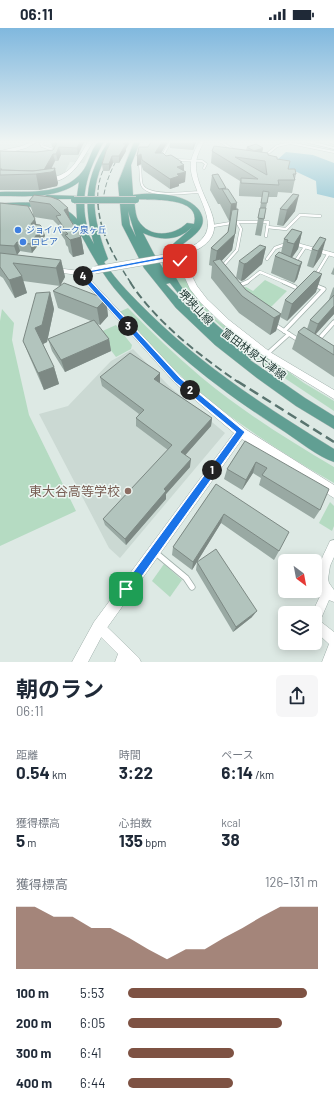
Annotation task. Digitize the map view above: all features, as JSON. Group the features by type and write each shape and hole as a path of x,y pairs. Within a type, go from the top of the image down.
{"main road":[{"path":"0,194 38,193 59,190 76,182 84,172"},
{"path":"86,172 79,193 79,211 84,231 92,249"},
{"path":"94,172 90,196 90,216 98,244 106,262 116,278 142,312"},
{"name":"富田林泉大津線","path":"123,172 120,194 123,212 131,237 148,268 171,298 226,348 290,395 334,423"},
{"path":"129,172 128,190 134,200"},
{"path":"134,172 134,200 132,215 139,237 167,280 181,294"},
{"name":"堺狭山線","path":"134,200 159,197 180,201 193,207 199,217 197,226 170,252 166,260 166,267 181,294 244,353 275,377 334,415"},
{"name":"堺狭山線","path":"0,198 168,201 190,212 192,220 186,230 181,233 165,236 156,235 142,229 132,215"},
{"name":"堺狭山線","path":"0,201 74,199"},
{"path":"0,206 40,206 62,210 70,215 78,225 110,277 180,350 201,367 272,417 334,456"}],"street":[{"path":"41,181 63,178 69,175 71,172"},
{"path":"46,269 80,273 177,256 199,246 208,238 213,226 211,216 194,178 194,172"},
{"path":"293,241 305,247 331,254"},
{"path":"177,256 193,287 204,301 226,322 267,354 334,395"},
{"path":"80,273 102,301 178,380 241,432 334,492"},
{"path":"80,662 98,627 241,432"},
{"path":"322,609 331,594 321,583 321,576 334,545"},
{"path":"98,627 123,658 135,662"},
{"path":"322,630 334,640"},
{"path":"328,662 334,647"}],"lane":[{"path":"141,172 142,184 148,191 174,194 199,192"},
{"path":"268,228 286,229 297,215 305,214 320,216"},
{"path":"213,226 236,222 268,222 266,236"},
{"path":"219,270 237,250 241,229 236,222"},
{"path":"267,258 275,248 293,241"},
{"path":"292,265 305,247"},
{"path":"317,273 331,254"},
{"path":"237,292 233,287 245,284 260,272 295,287"},
{"path":"284,331 324,290 310,283"},
{"path":"316,344 334,322"},
{"path":"274,324 306,345"},
{"path":"267,354 290,334"},
{"path":"154,551 186,578 192,587"}],"shaded area":[{"path":"43,172 65,172 60,177"},
{"name":"東大谷高等学校","path":"133,349 169,386 225,433 120,558 109,548 39,414 68,406 111,361"}],"green space":[{"path":"172,271 183,276 201,303 217,320 304,383 334,401 334,411 256,359 197,304 178,283"},
{"path":"265,280 287,291 264,314 237,289 246,287 253,291"},
{"path":"128,308 154,335 217,390 266,425 334,467 334,483 260,437 191,385 119,312"},
{"path":"2,309 14,323 12,340 29,415 76,511 0,546 0,321"},
{"path":"116,325 132,345 131,349 116,357 98,333"},
{"path":"330,502 334,506 334,526 332,531 319,523"},
{"path":"164,564 182,580 170,597 152,581"}],"water":[{"path":"296,172 334,172 334,198 317,194 316,181"}],"building":[{"path":"0,172 52,172 36,174 0,175"},
{"path":"159,172 186,172 177,174 179,176 170,179"},
{"path":"246,172 261,172 267,175 267,172 296,172 296,174 293,174 295,180 278,180 279,185 241,183 241,178 258,179"},
{"path":"218,174 226,188 219,189 212,175"},
{"path":"222,189 228,189 237,203 231,204"},
{"path":"263,191 269,192 267,203 261,203"},
{"path":"293,194 299,195 287,210 280,209"},
{"path":"34,195 51,197 59,200 68,208 64,210 81,237 70,240 65,235 68,234 62,228 64,228 56,216 61,215 50,204 29,201"},
{"name":"ジョイパーク泉ヶ丘","path":"0,203 28,206 35,219 31,224 40,225 42,227 30,244 17,242 14,246 0,245"},
{"path":"260,208 266,208 264,219 258,218"},
{"path":"238,209 235,234 217,251 211,248 228,232 232,210"},
{"path":"292,229 302,232 294,244 287,242 288,240 284,239"},
{"path":"320,237 326,239 318,251 312,249"},
{"path":"260,245 266,247 247,263 244,264 239,261"},
{"path":"279,252 302,262 299,266 275,256"},
{"path":"0,253 61,260 56,268 13,263 22,276 9,280 0,267"},
{"path":"220,259 246,290 281,314 274,318 242,296 213,261"},
{"path":"314,271 322,274 292,304 285,300"},
{"path":"64,283 106,299 97,308 53,291"},
{"path":"50,292 42,325 35,328 54,367 38,373 23,341 36,293"},
{"path":"334,295 334,306 318,324 310,320"},
{"path":"94,320 109,339 61,360 48,339"},
{"path":"304,327 334,346 334,355 298,332"},
{"path":"130,353 160,373 154,379 212,418 181,452 191,459 164,489 166,491 125,539 103,519 172,445 136,418 144,410 100,377"},
{"path":"245,441 329,489 320,510 262,475 267,468 256,462 246,480 227,469"},
{"path":"216,484 289,532 279,551 224,514 193,562 173,547"},
{"path":"216,549 257,611 236,627 197,562"}],"railway":[{"path":"98,204 98,186 103,172"},
{"path":"103,202 110,172"},
{"path":"98,204 99,215 109,246 131,283"},
{"path":"130,282 152,310 179,337 238,382"},
{"path":"237,381 334,442"}],"place":[{"name":"ジョイパーク泉ヶ丘","path":"18,230"},
{"name":"ロピア","path":"23,242"},
{"name":"東大谷高等学校","path":"128,491"}],"route":[{"path":"126,589 241,432 178,380 80,273 178,256 180,261"}]}
